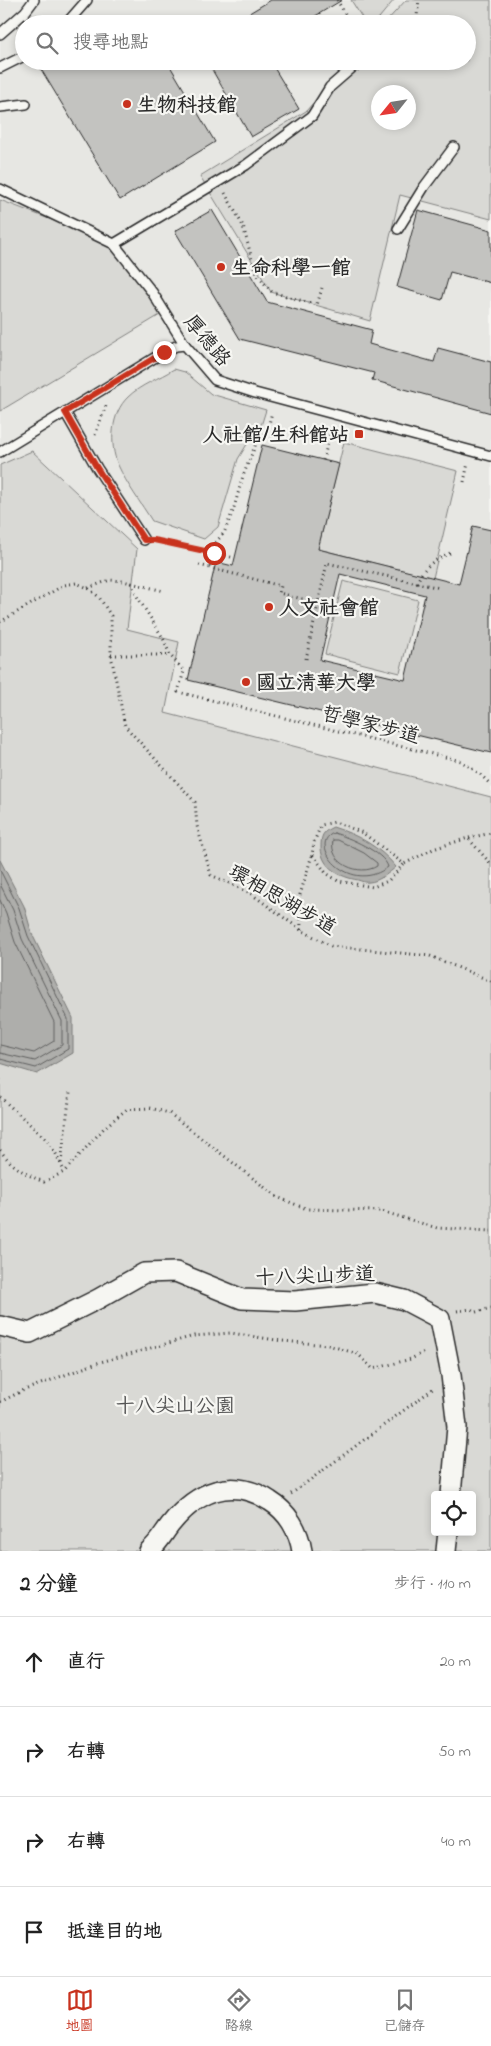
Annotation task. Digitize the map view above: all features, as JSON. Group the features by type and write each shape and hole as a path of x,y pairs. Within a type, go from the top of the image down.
{"street":[{"name":"十八尖山步道","path":"0,1326 30,1334 144,1273 176,1272 242,1299 296,1301 375,1293 404,1300 440,1319 446,1342 457,1427 451,1491"},
{"path":"149,1551 172,1523 194,1502 217,1489 238,1489 259,1494 276,1505 292,1523 300,1539 302,1551"},
{"path":"446,1551 448,1536"}],"lane":[{"path":"22,15 34,0"},
{"path":"74,15 87,0"},
{"path":"0,34 15,21"},
{"path":"0,68 15,60"},
{"path":"114,244 246,165 312,116 330,87 350,70"},
{"path":"0,107 26,104"},
{"path":"398,228 424,186 454,147"},
{"name":"厚德路","path":"0,189 114,244 152,292 185,345 215,380 255,393 491,456"},
{"path":"0,452 164,352 176,346 185,345"},
{"path":"65,412 97,468 144,540"}],"path":[{"path":"337,0 346,15"},
{"path":"417,15 419,0"},
{"path":"219,181 243,226 256,274 272,292 317,305 322,288"},
{"path":"210,567 216,542 224,533 233,511 243,476 257,441 266,432 270,421"},
{"path":"323,460 333,422"},
{"path":"464,482 469,458"},
{"path":"144,540 154,540 235,558"},
{"path":"418,583 420,575 431,562 450,553"},
{"path":"306,659 327,563 440,588"},
{"path":"199,565 281,586 279,593 318,604"},
{"path":"0,622 64,585 76,583 88,588 110,580 164,591"},
{"path":"112,655 170,655 163,638 131,583"},
{"name":"環相思湖步道","path":"88,588 99,597 111,616 112,655 125,726 195,802 197,826 211,875 250,893 301,930 331,946 430,956 491,982"},
{"name":"哲學家步道","path":"170,655 184,671 178,692 461,761 491,785"},
{"path":"301,930 300,895 314,842 321,825 335,822 363,833 404,864"},
{"path":"312,854 326,873 338,882 373,887 388,881 404,864 433,850 468,838 491,833"},
{"path":"468,838 491,864"},
{"path":"61,1164 70,1092"},
{"path":"0,1097 47,1140 64,1172"},
{"path":"0,1150 22,1173 44,1182 64,1172 105,1126 127,1109 150,1108 169,1113 277,1197 308,1209 381,1211 437,1228 491,1231"},
{"path":"471,1309 476,1312 491,1308"},
{"path":"0,1402 22,1391 97,1364 194,1336 231,1333 282,1341 328,1345 358,1354 373,1369 411,1358 446,1342"},
{"path":"276,1505 451,1375"}],"shaded area":[{"name":"國立清華大學","path":"0,0 491,0 491,1255 0,1300"}],"green space":[{"path":"351,0 394,0 382,15 360,15"},
{"path":"406,0 491,0 491,219 400,195 370,321 271,292 200,176 306,111 342,70 476,70 476,15 392,15"},
{"path":"0,200 114,244 165,312 0,411"},
{"path":"174,369 185,372 211,394 266,410 260,429 249,441 238,459 218,527 204,539 152,521 118,465 113,448 113,429 122,404 138,389"},
{"path":"344,442 458,471 433,578 318,549"},
{"name":"十八尖山公園","path":"32,451 137,549 127,629 179,642 165,713 491,797 491,1551 0,1551 0,465"},
{"path":"343,581 418,600 400,673 325,654"}],"water":[{"path":"333,827 368,842 383,853 396,867 380,879 372,882 364,882 339,874 328,866 322,855 321,848 323,835"},
{"path":"0,860 24,906 32,934 73,1018 73,1053 37,1074 0,1063"}],"building":[{"path":"271,0 342,0 317,15 246,15"},
{"name":"生物科技館","path":"41,70 172,70 215,142 120,200"},
{"path":"212,70 275,70 299,109 251,137"},
{"name":"生命科學一館","path":"212,210 267,302 372,330 369,344 434,362 438,348 491,362 491,413 372,380 374,373 240,339 175,231"},
{"path":"418,210 491,230 491,283 450,272 442,300 397,287"},
{"name":"人文社會館","path":"262,445 339,464 318,549 459,584 473,526 491,530 491,753 188,680 216,562 233,566","holes":["340,574 425,595 405,680 320,660"]}],"place":[{"name":"生物科技館","path":"127,104"},
{"name":"生命科學一館","path":"221,267"},
{"name":"人社館/生科館站","path":"359,434"},
{"name":"人文社會館","path":"269,607"},
{"name":"國立清華大學","path":"246,682"}],"route":[{"path":"164,352 65,412 97,468 144,540 154,540 214,553"}]}
